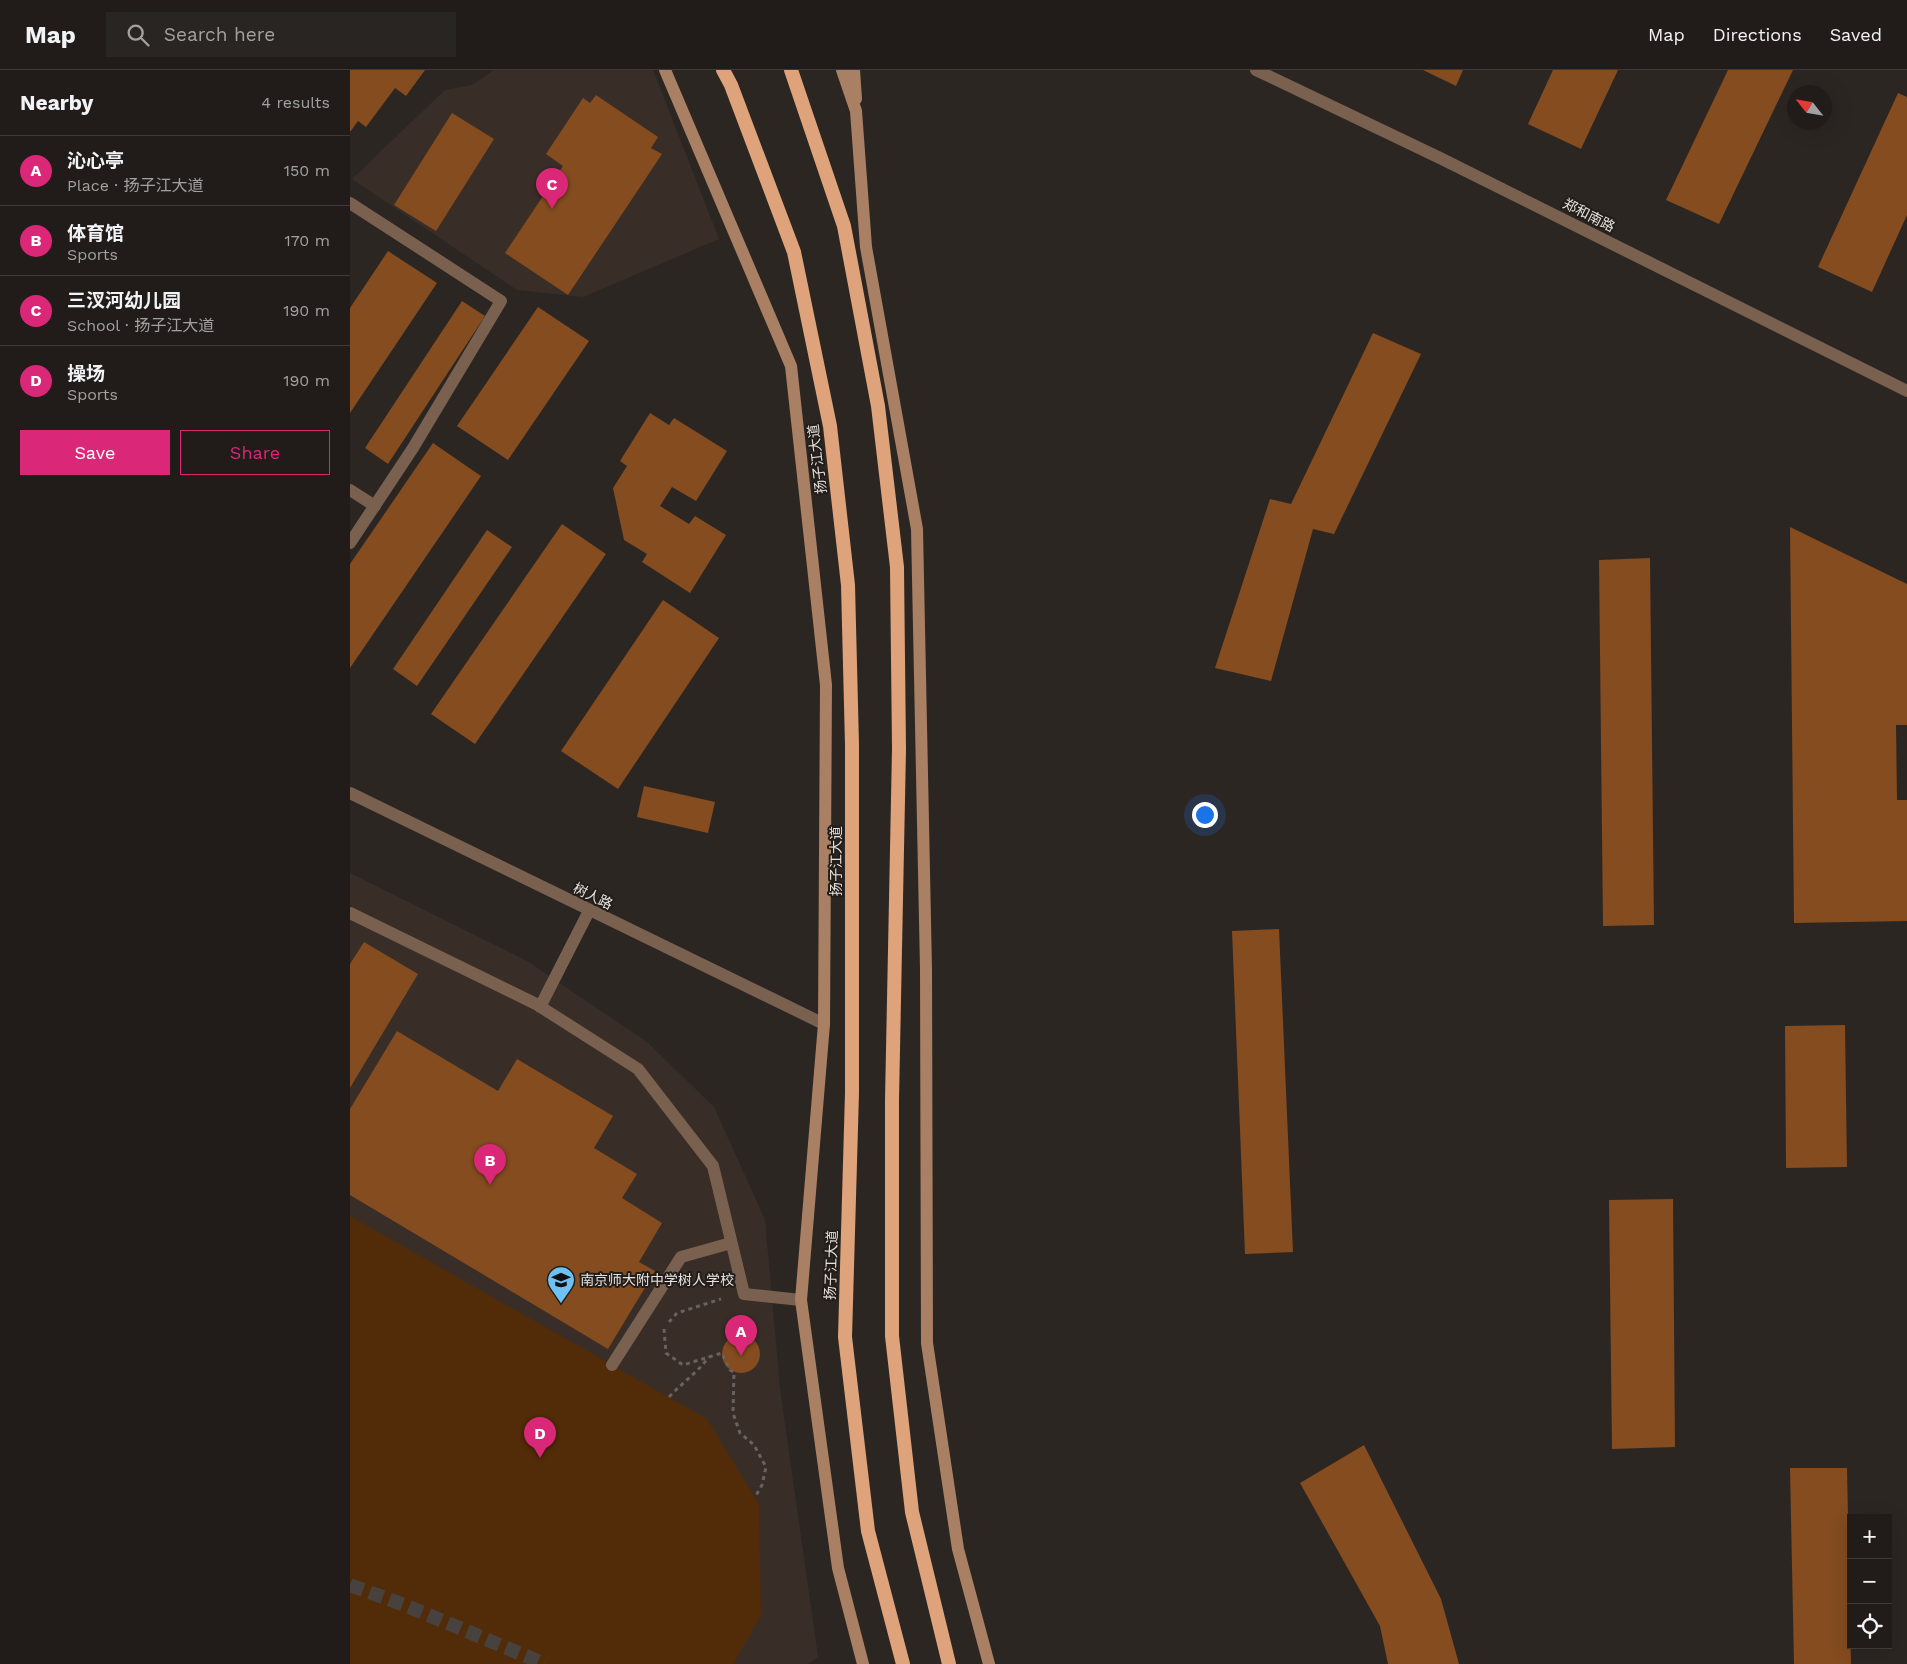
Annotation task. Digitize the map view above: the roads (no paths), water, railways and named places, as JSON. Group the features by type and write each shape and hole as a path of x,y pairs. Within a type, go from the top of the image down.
{"highway":[{"name":"扬子江大道","path":"723,70 731,85 794,252 830,426 848,585 852,745 852,1093 845,1337 868,1531 903,1664"},
{"path":"791,70 844,226 878,406 897,567 899,749 892,1100 892,1336 912,1512 949,1664"}],"main road":[{"path":"665,70 791,366 826,685 824,1024 801,1300 838,1568 863,1664"},
{"path":"842,70 856,111"},
{"path":"854,70 866,247 917,529 926,969 927,1343 958,1549 989,1664"}],"street":[{"name":"郑和南路","path":"1256,70 1440,158 1907,391"},
{"path":"350,203 501,301 413,448 350,543"},
{"path":"350,490 374,506"},
{"name":"树人路","path":"350,793 824,1024"},
{"path":"540,1007 589,911"},
{"path":"350,913 540,1007 638,1069 712,1166 744,1294 801,1300"},
{"path":"612,1365 681,1257 731,1243"}],"tunnel":[{"path":"350,1585 407,1606 545,1664"}],"place":[{"name":"三汊河幼儿园","path":"552,209"},
{"name":"体育馆","path":"490,1185"},
{"name":"南京师大附中学树人学校","path":"561,1304"},
{"name":"沁心亭","path":"741,1356"},
{"name":"操场","path":"540,1458"}]}
